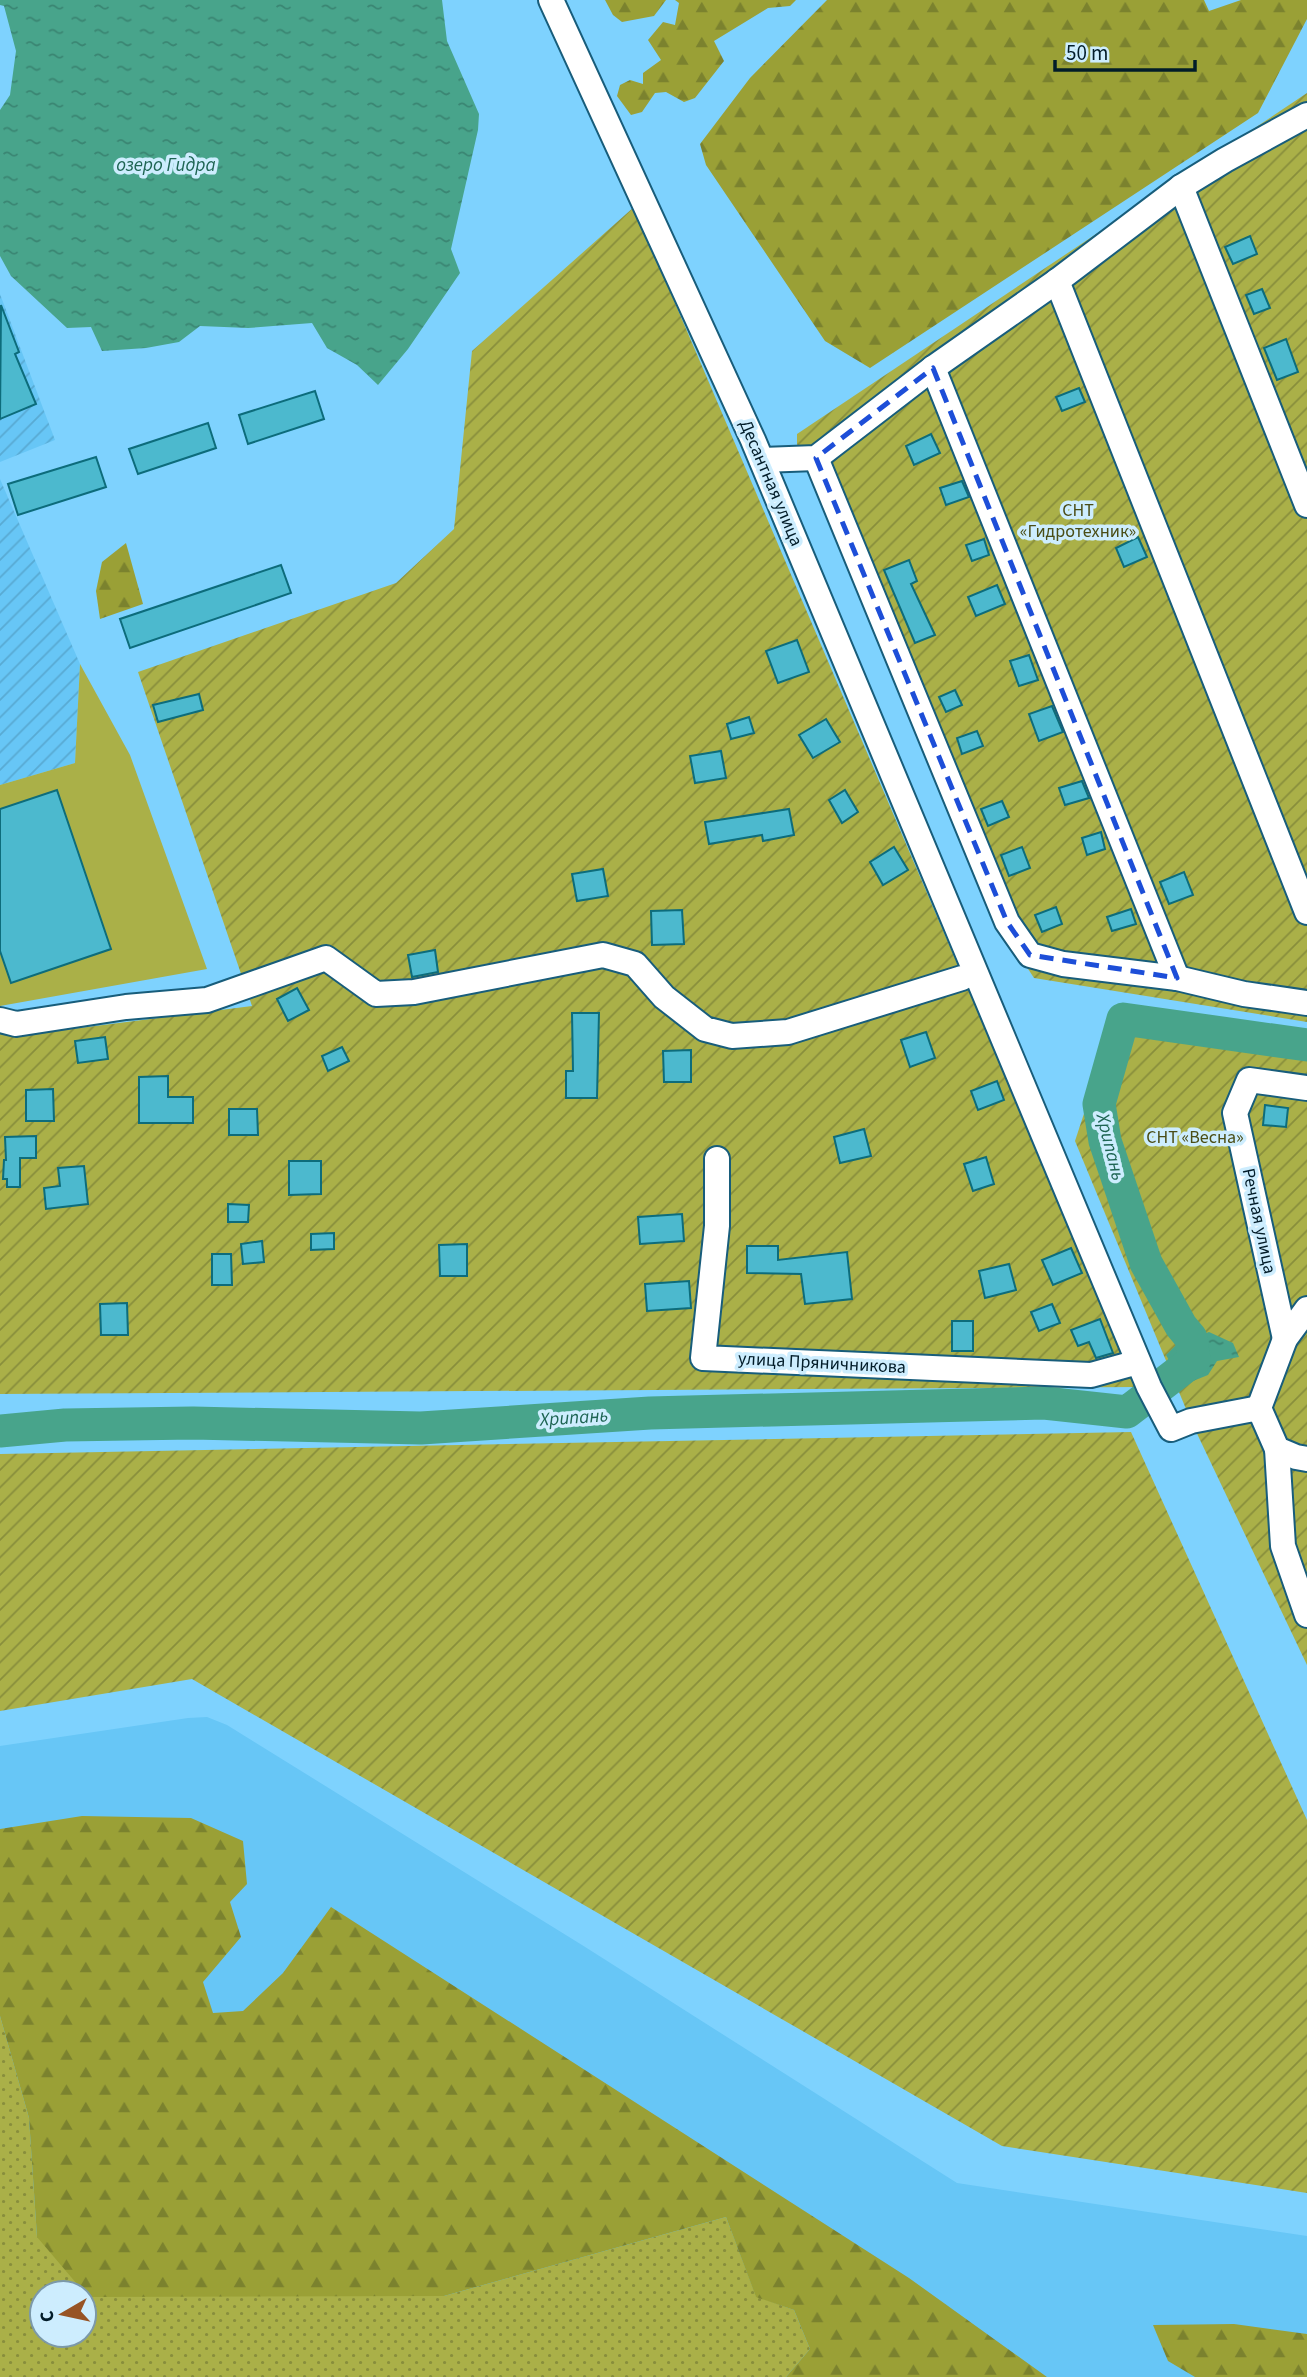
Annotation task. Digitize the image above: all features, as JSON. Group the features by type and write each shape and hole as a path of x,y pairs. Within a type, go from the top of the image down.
{"street":[{"name":"Десантная улица","path":"551,0 761,460 969,975 1138,1362 1171,1429 1191,1421 1259,1408"},
{"path":"761,460 816,458 933,368 1057,281 1181,187 1307,115"},
{"path":"1181,187 1307,505"},
{"path":"1057,281 1307,912"},
{"path":"933,368 1177,978"},
{"path":"816,458 1007,922 1030,955 1063,964 1177,978 1244,994 1307,1003"},
{"path":"0,1020 16,1024 126,1007 207,1000 326,958 376,994 414,992 603,955 635,964 664,997 705,1029 732,1036 788,1032 969,975"},
{"name":"Речная улица","path":"1285,1339 1235,1113 1249,1080 1307,1088"},
{"name":"улица Пряничникова","path":"717,1159 716,1226 703,1358 1091,1375 1138,1362"},
{"path":"1307,1310 1285,1339 1259,1408 1277,1449 1283,1546 1307,1615"},
{"path":"1277,1449 1307,1459"}],"highlighted area":[{"path":"933,368 1177,978 1030,955 1007,922 816,458"}],"shaded area":[{"path":"0,294 55,440 0,462"},
{"path":"0,479 80,664 75,763 0,785"},
{"path":"207,1717 227,1725 582,1945 957,2183 1307,2236 1307,2377 0,2377 0,1746"}],"green space":[{"path":"605,0 666,0 654,16 622,22 613,15"},
{"path":"675,0 796,0 790,6 768,8 714,41 724,61 695,98 684,102 666,92 655,93 642,112 631,115 617,96 620,85 630,80 643,84 643,73 661,60 648,40 663,22 675,25 679,3"},
{"path":"827,0 1204,0 1209,11 1241,0 1307,0 1307,19 1258,113 870,368 825,341 706,165 700,144 750,78"},
{"name":"СНТ «Гидротехник»","path":"1307,93 1307,1022 1034,978 1013,946 797,444 797,434"},
{"path":"634,207 1138,1387 0,1394 0,1024 17,1036 252,1006 138,672 396,583 454,529 472,351"},
{"path":"126,543 143,604 100,619 96,591 102,562"},
{"path":"80,664 130,755 207,969 0,1006 0,785 75,763"},
{"name":"СНТ «Весна»","path":"1120,1004 1307,1034 1307,1665 1191,1421 1075,1141"},
{"path":"1131,1432 1307,1820 1307,2193 1002,2146 192,1679 0,1711 0,1454"},
{"path":"82,1816 191,1818 243,1841 247,1884 230,1902 241,1937 203,1982 213,2013 243,2011 283,1973 331,1907 909,2278 1047,2377 786,2377 810,2349 794,2310 756,2297 726,2217 444,2296 98,2297 98,2279 73,2279 37,2237 29,2118 0,2016 0,1829"},
{"path":"0,2016 29,2118 37,2237 444,2296 726,2217 756,2296 794,2310 810,2349 786,2377 0,2377"},
{"path":"1234,2324 1307,2334 1307,2377 1195,2377 1168,2361 1153,2325"}],"water":[{"name":"озеро Гидра","path":"0,0 442,0 447,41 479,114 478,130 451,249 460,273 408,349 378,385 357,365 327,348 312,323 248,328 200,326 179,342 146,348 102,351 91,327 67,328 11,276 0,256 0,110 10,95 16,51"},
{"path":"1209,1332 1233,1343 1239,1357 1217,1361 1208,1375 1193,1381 1177,1374 1166,1355 1177,1344"}],"building":[{"path":"1250,236 1257,254 1233,264 1225,247"},
{"path":"1262,289 1270,308 1254,314 1246,295"},
{"path":"1,305 19,352 15,354 36,404 0,419"},
{"path":"1286,339 1298,372 1277,380 1264,348"},
{"path":"1079,388 1085,402 1062,411 1056,397"},
{"path":"315,391 324,419 248,444 239,415"},
{"path":"208,423 216,448 138,474 129,449"},
{"path":"931,434 940,453 914,465 906,446"},
{"path":"96,457 106,487 18,515 8,484"},
{"path":"962,481 969,497 946,505 940,488"},
{"path":"1138,537 1147,557 1124,567 1116,548"},
{"path":"984,539 989,555 972,561 966,545"},
{"path":"909,560 917,581 911,584 935,635 915,643 884,570"},
{"path":"281,565 291,593 130,648 120,619"},
{"path":"997,585 1005,604 976,616 968,597"},
{"path":"797,640 809,672 778,683 766,651"},
{"path":"1029,655 1038,680 1019,686 1010,661"},
{"path":"955,690 962,705 946,712 939,697"},
{"path":"199,694 203,710 158,722 153,705"},
{"path":"1052,706 1063,732 1039,741 1029,714"},
{"path":"749,717 754,733 731,739 727,724"},
{"path":"826,719 840,742 813,758 799,735"},
{"path":"977,731 983,746 962,754 957,738"},
{"path":"721,751 726,778 695,783 690,756"},
{"path":"1082,781 1089,798 1065,805 1059,788"},
{"path":"57,790 111,949 11,983 0,951 0,809"},
{"path":"845,790 858,812 842,823 829,800"},
{"path":"1002,801 1009,817 988,826 981,809"},
{"path":"789,809 794,835 763,841 762,835 709,844 705,822"},
{"path":"1101,832 1105,849 1087,855 1082,838"},
{"path":"894,847 908,870 883,885 870,862"},
{"path":"1022,847 1030,868 1009,876 1001,855"},
{"path":"603,869 608,896 577,901 572,874"},
{"path":"1184,872 1193,895 1169,904 1160,882"},
{"path":"1056,907 1062,924 1042,932 1035,915"},
{"path":"1131,909 1136,924 1112,931 1107,917"},
{"path":"682,910 684,944 652,945 651,911"},
{"path":"435,950 438,972 412,977 408,955"},
{"path":"297,988 309,1010 288,1021 277,999"},
{"path":"572,1013 599,1013 597,1098 566,1098 566,1071 573,1071"},
{"path":"926,1032 935,1058 910,1067 901,1040"},
{"path":"105,1037 108,1059 78,1063 75,1041"},
{"path":"342,1047 349,1061 328,1071 322,1056"},
{"path":"691,1050 691,1082 664,1082 663,1051"},
{"path":"168,1076 168,1097 193,1097 193,1123 139,1123 139,1077"},
{"path":"997,1081 1004,1100 978,1110 971,1091"},
{"path":"53,1089 54,1121 26,1121 26,1090"},
{"path":"1265,1105 1288,1108 1286,1127 1263,1125"},
{"path":"229,1109 257,1109 258,1135 229,1135"},
{"path":"864,1129 871,1156 840,1163 834,1137"},
{"path":"36,1136 36,1158 20,1158 20,1187 7,1187 7,1179 3,1179 5,1137"},
{"path":"986,1157 994,1184 973,1191 964,1164"},
{"path":"289,1161 321,1161 321,1194 289,1195"},
{"path":"84,1166 88,1204 46,1209 44,1188 60,1186 58,1168"},
{"path":"228,1204 249,1205 248,1222 228,1222"},
{"path":"682,1214 684,1241 640,1244 638,1217"},
{"path":"334,1233 334,1249 311,1250 311,1234"},
{"path":"262,1241 264,1262 243,1264 241,1244"},
{"path":"467,1244 467,1276 440,1276 439,1245"},
{"path":"747,1246 778,1246 778,1260 847,1252 852,1299 805,1304 801,1274 747,1273"},
{"path":"1071,1248 1082,1273 1053,1285 1042,1260"},
{"path":"212,1254 231,1254 232,1285 212,1285"},
{"path":"1009,1264 1016,1290 985,1298 979,1271"},
{"path":"689,1281 691,1308 647,1311 645,1284"},
{"path":"127,1303 128,1335 101,1335 100,1304"},
{"path":"1052,1304 1060,1323 1039,1331 1031,1312"},
{"path":"1100,1319 1113,1353 1096,1358 1089,1342 1078,1346 1071,1330"},
{"path":"952,1321 973,1321 973,1351 952,1351"}],"waterway":[{"name":"Хрипань","path":"1159,1387 1194,1360 1191,1338 1181,1326 1146,1263 1105,1141 1099,1104 1123,1019 1307,1045"},
{"name":"Хрипань","path":"0,1431 65,1425 193,1423 421,1428 650,1413 1044,1403 1127,1412 1144,1399"}]}
